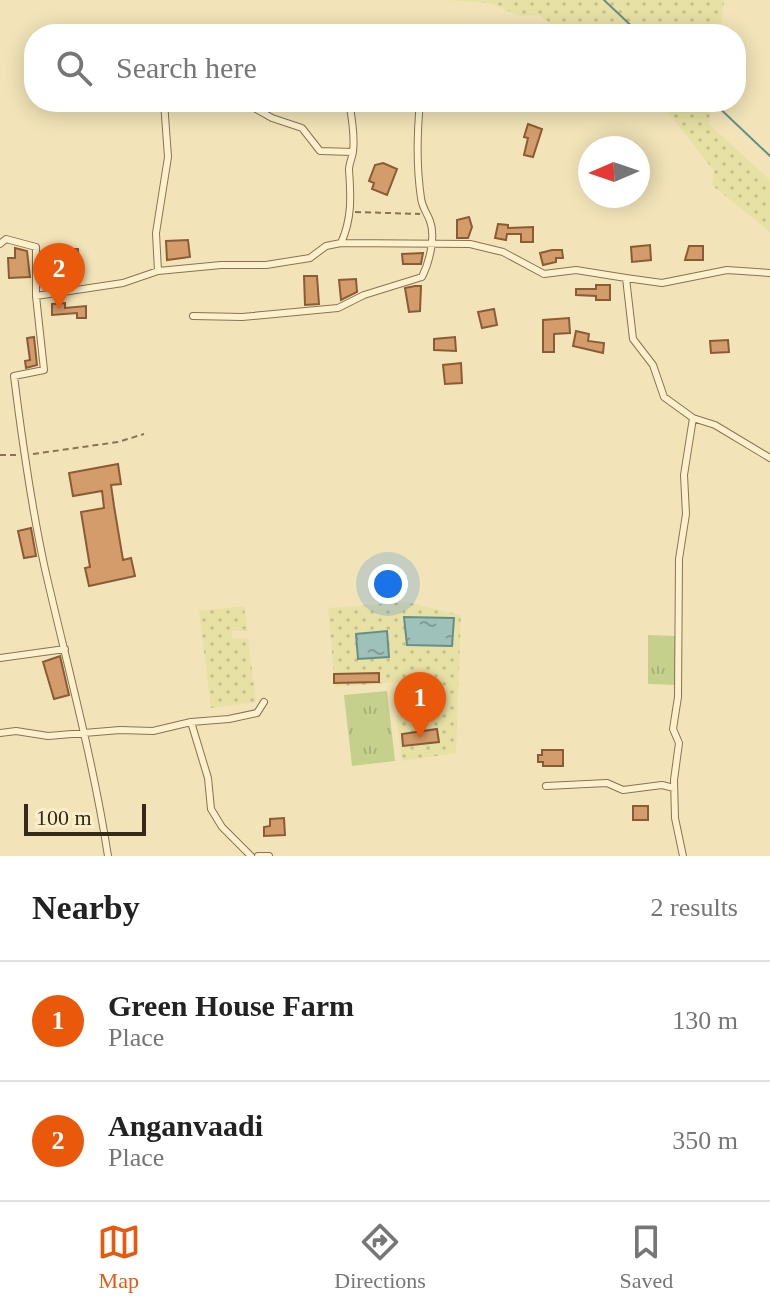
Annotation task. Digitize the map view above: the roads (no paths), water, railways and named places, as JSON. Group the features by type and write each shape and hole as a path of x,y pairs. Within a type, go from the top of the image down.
{"street":[{"path":"158,271 156,233 168,157 165,112"},
{"path":"262,112 302,128 320,151 353,152"},
{"path":"341,243 350,225 349,168 353,152 350,112"},
{"path":"193,316 242,317 338,308 364,295 422,277 427,267 430,221 424,213 416,146 419,112"},
{"path":"0,244 6,239 36,247 36,296 44,370 14,376 24,455 45,566 85,733 108,856"},
{"path":"36,296 123,283 158,271 221,265 266,265 310,258 326,246 341,243 470,244 503,252 544,274 576,270 662,283 727,270 770,273"},
{"path":"626,278 633,339 653,365 664,397 693,418 715,425 770,458"},
{"path":"683,856 675,818 674,788 679,743 673,729 681,634 679,559 686,514 684,475 693,418"},
{"path":"0,658 65,649"},
{"path":"0,733 16,731 48,736 153,731 257,713 264,702"},
{"path":"191,722 208,778 211,809 222,827 251,856"},
{"path":"546,786 607,783 623,790 662,785 674,788"},
{"path":"258,856 269,856"}],"water":[{"path":"404,617 454,618 452,646 407,645"},
{"path":"387,631 389,657 358,659 356,634"}],"waterway":[{"path":"604,0 629,24"},
{"path":"724,112 770,156"}],"place":[{"name":"Anganvaadi","path":"59,309"},
{"name":"Green House Farm","path":"420,738"}]}
